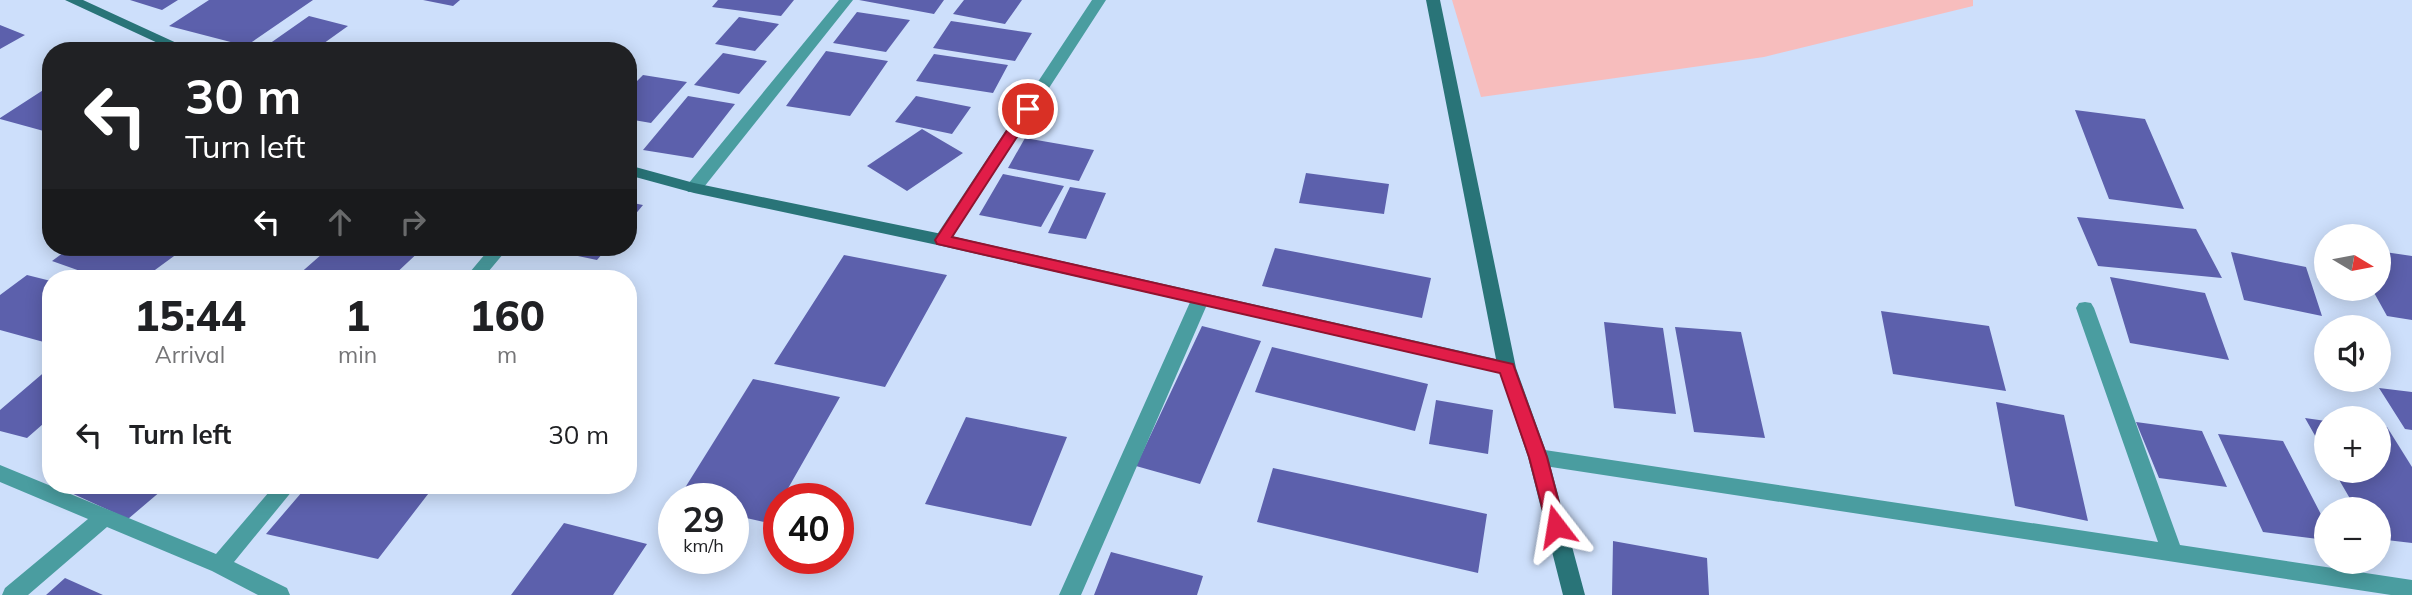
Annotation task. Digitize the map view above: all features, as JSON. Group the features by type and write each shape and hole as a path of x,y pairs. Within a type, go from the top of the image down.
{"street":[{"path":"72,0 167,42"},
{"path":"694,188 846,0"},
{"path":"942,240 1099,0"},
{"path":"1433,0 1507,368 1538,457 1574,595"},
{"path":"637,172 694,188 942,240 1507,368"},
{"path":"480,270 493,256"},
{"path":"1070,595 1200,300"},
{"path":"2085,308 2173,554"},
{"path":"1538,457 2412,589"},
{"path":"0,473 42,491"},
{"path":"50,494 219,565 279,595"},
{"path":"219,565 279,494"},
{"path":"13,595 104,517"}],"shaded area":[{"path":"1452,0 1973,0 1973,6 1764,57 1481,97"}],"building":[{"path":"130,0 178,0 162,10"},
{"path":"209,0 313,0 252,42 231,42 169,26"},
{"path":"423,0 460,0 453,6"},
{"path":"718,0 794,0 781,16 712,7"},
{"path":"859,0 944,0 934,14"},
{"path":"964,0 1022,0 1005,24 953,14"},
{"path":"857,12 910,20 886,52 833,43"},
{"path":"309,16 348,26 326,42 272,42"},
{"path":"739,17 779,24 755,51 715,44"},
{"path":"951,21 1032,33 1015,61 933,48"},
{"path":"0,25 25,35 0,49"},
{"path":"826,51 888,61 850,116 786,106"},
{"path":"723,53 767,61 739,94 694,85"},
{"path":"934,54 1008,65 993,93 916,81"},
{"path":"643,75 687,82 651,123 637,121 637,81"},
{"path":"42,91 42,131 0,118"},
{"path":"688,96 735,104 693,158 643,150"},
{"path":"916,96 971,107 952,134 895,122"},
{"path":"2075,110 2145,119 2184,209 2109,199"},
{"path":"922,129 963,153 907,191 867,166"},
{"path":"1025,138 1094,150 1079,181 1008,168"},
{"path":"1306,173 1389,184 1384,214 1299,203"},
{"path":"1003,174 1064,186 1041,227 979,215"},
{"path":"1070,187 1106,193 1086,239 1048,233"},
{"path":"2077,217 2196,229 2222,278 2098,266"},
{"path":"1275,248 1431,278 1422,318 1262,286"},
{"path":"2231,252 2306,267 2314,292 2314,301 2317,301 2322,315 2317,315 2244,300"},
{"path":"2391,253 2412,256 2412,320 2386,315 2379,301 2391,301"},
{"path":"844,255 947,275 885,387 774,364"},
{"path":"59,256 174,256 155,270 77,270 52,261"},
{"path":"320,256 414,256 400,270 304,270"},
{"path":"578,256 600,256 597,260"},
{"path":"27,275 42,279 42,342 0,330 0,295"},
{"path":"2110,277 2205,293 2229,360 2130,343"},
{"path":"1881,311 1989,326 2006,391 1893,374"},
{"path":"1604,322 1663,328 1676,414 1614,408"},
{"path":"1202,326 1261,341 1200,484 1136,466"},
{"path":"1675,327 1741,332 1765,438 1694,432"},
{"path":"1272,347 1428,384 1415,431 1255,392"},
{"path":"42,374 42,425 27,438 0,431 0,410"},
{"path":"753,379 840,397 791,483 763,483 763,522 749,519 749,483 688,483"},
{"path":"2391,389 2412,392 2412,430 2405,429 2382,392 2391,392"},
{"path":"1436,400 1493,410 1488,454 1429,444"},
{"path":"1996,402 2064,415 2088,521 2015,506"},
{"path":"966,417 1067,437 1031,526 925,504"},
{"path":"2305,418 2314,419 2314,434"},
{"path":"2136,422 2202,431 2227,487 2159,478"},
{"path":"2391,433 2412,467 2412,543 2391,541 2391,497 2349,497 2341,483 2391,483"},
{"path":"2218,434 2283,441 2314,501 2314,538 2263,532"},
{"path":"1273,468 1487,514 1478,573 1257,522"},
{"path":"73,494 157,494 128,519"},
{"path":"300,494 428,494 378,559 266,534"},
{"path":"564,523 647,544 613,595 511,595"},
{"path":"1613,541 1707,558 1709,595 1612,595"},
{"path":"1111,552 1203,576 1197,595 1094,595"},
{"path":"65,578 103,595 46,595"}],"route":[{"path":"1028,109 942,240 1507,368 1538,457 1556,526"}]}
